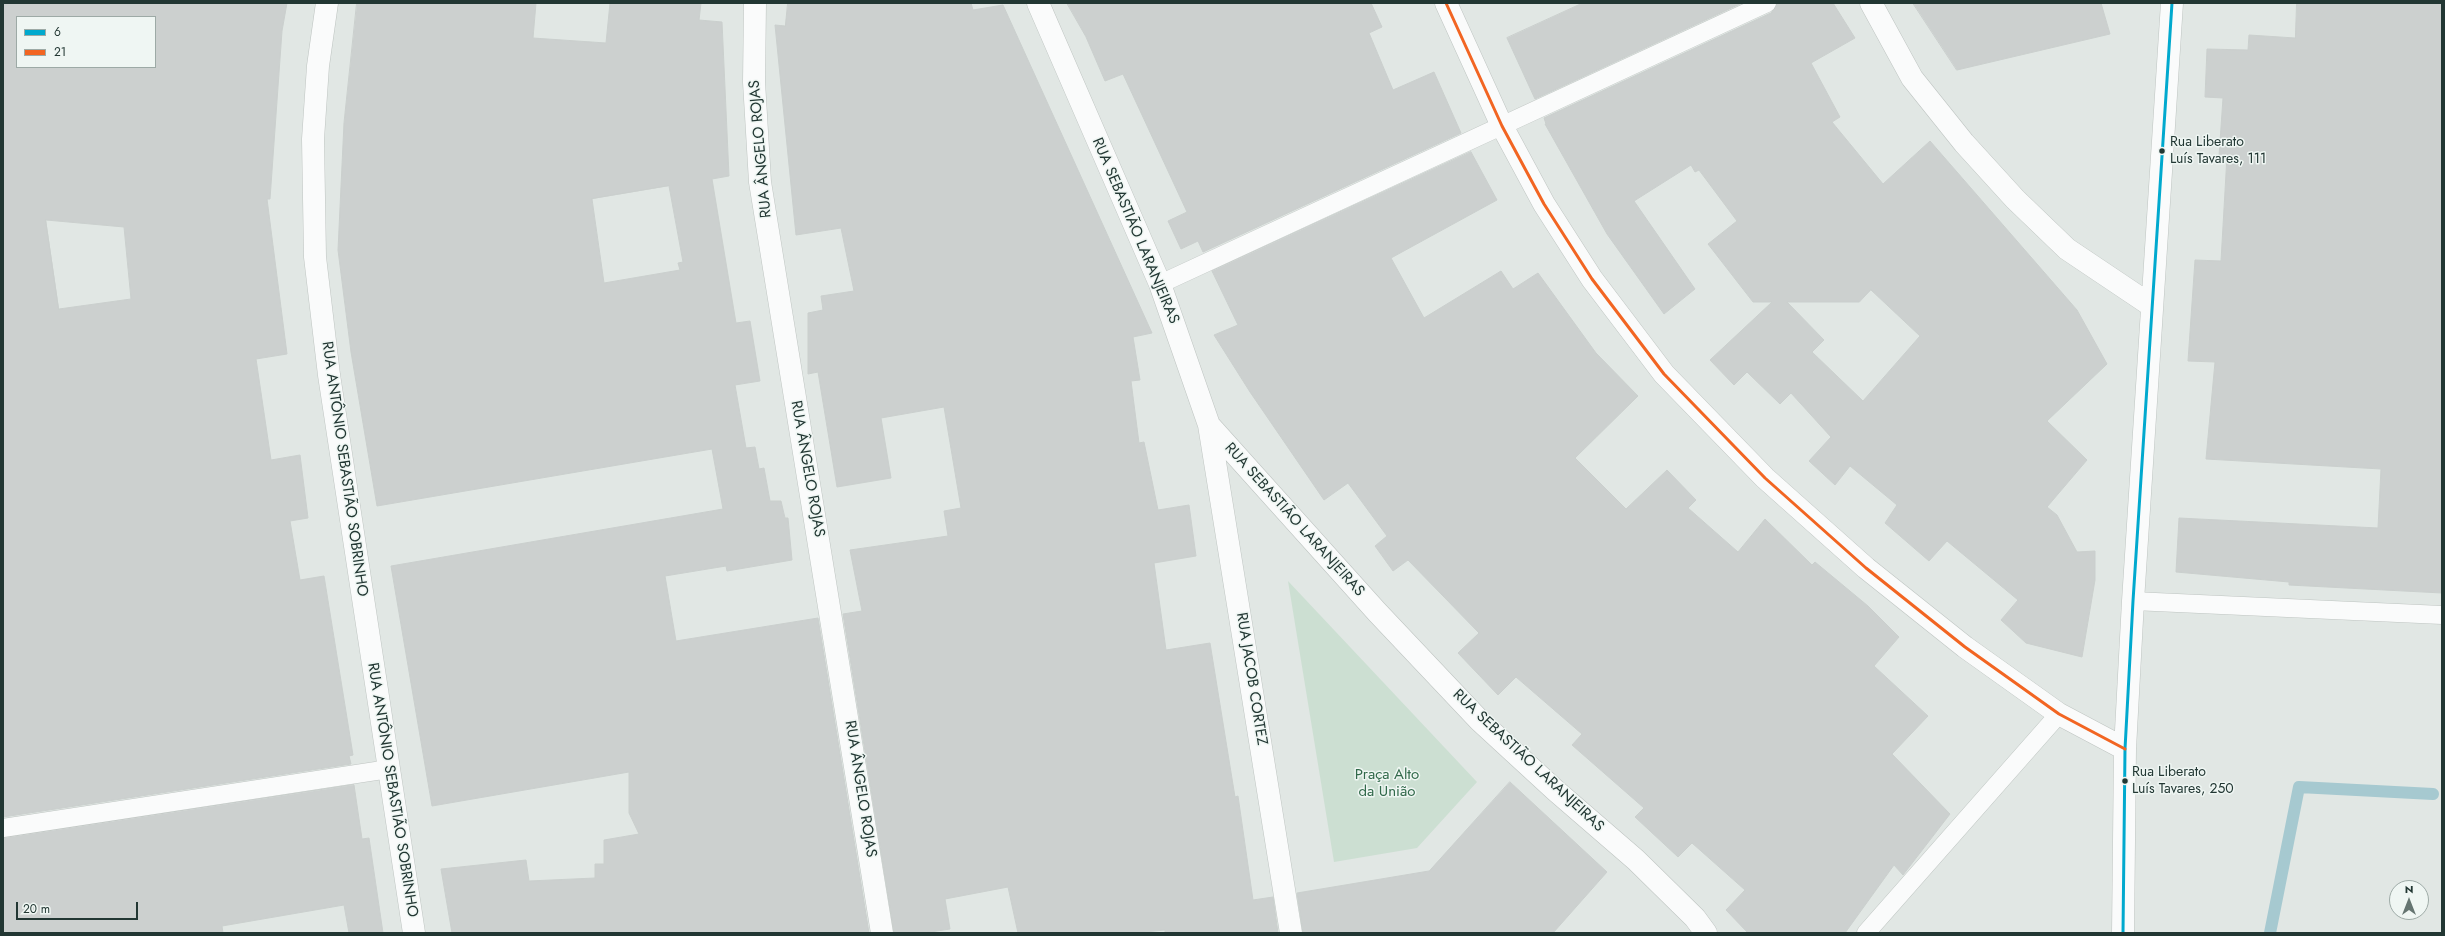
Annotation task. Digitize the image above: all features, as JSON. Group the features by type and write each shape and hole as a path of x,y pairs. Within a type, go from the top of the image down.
{"street":[{"name":"RUA ANTÔNIO SEBASTIÃO SOBRINHO","path":"326,3 318,66 313,139 315,257 329,375 414,933"},
{"name":"RUA ÂNGELO ROJAS","path":"755,3 754,82 760,182 882,933"},
{"name":"RUA SEBASTIÃO LARANJEIRAS","path":"1038,3 1160,284 1209,425 1376,612 1480,721 1555,790 1636,860 1696,918 1706,933"},
{"path":"1446,3 1502,126 1544,204 1592,279 1664,374 1765,478 1866,568 1965,648 2059,714 2125,749"},
{"path":"1871,3 1912,78 1964,143 2015,199 2067,248 2152,306"},
{"path":"2123,933 2125,749 2133,601 2172,3"},
{"name":"RUA JACOB CORTEZ","path":"1209,425 1291,933"}],"lane":[{"path":"1160,284 1767,3"},
{"path":"2133,601 2442,615"},
{"path":"1866,933 2059,714"},
{"path":"3,828 389,769"}],"green space":[{"name":"Praça Alto da União","path":"1288,581 1477,782 1417,848 1334,862"}],"building":[{"path":"3,3 287,3 282,31 270,199 267,199 287,354 256,359 271,460 300,455 308,518 290,521 300,580 324,576 353,755 349,756 351,764 3,817","holes":["46,220 124,227 131,299 59,309"]},
{"path":"357,3 536,3 533,38 606,43 610,3 701,3 699,20 722,22 729,176 712,179 736,323 750,321 760,381 735,385 746,448 755,447 759,469 764,468 770,501 781,501 785,518 788,518 792,560 727,571 726,566 665,576 676,641 818,618 869,933 452,933 441,869 526,860 529,881 595,878 595,864 604,864 604,840 639,834 629,813 629,772 432,806 391,566 723,509 712,449 377,506 351,352 338,250 344,123","holes":["669,186 683,262 678,263 680,270 604,283 592,199"]},
{"path":"788,3 971,3 973,10 1003,5 1152,333 1133,337 1140,380 1131,381 1139,443 1144,442 1158,510 1189,505 1196,556 1154,563 1166,650 1210,643 1235,797 1238,796 1253,900 1273,897 1278,933 1165,933 1165,930 1135,933 1018,933 1008,887 945,899 950,929 924,933 894,933 843,614 862,611 850,550 948,536 944,511 961,508 944,407 881,418 891,478 837,487 818,372 808,374 808,313 823,310 821,296 854,291 841,228 796,235 775,25 785,26"},
{"path":"1067,3 1371,3 1382,27 1369,33 1393,90 1434,72 1461,133 1203,252 1198,241 1181,249 1168,221 1187,212 1123,74 1105,81 1086,37"},
{"path":"1583,3 1742,3 1535,99 1507,38"},
{"path":"1777,3 1833,3 1855,38 1811,63 1840,117 1832,122 1883,184 1930,141 2077,310 2107,364 2047,421 2087,460 2047,507 2057,515 2077,552 2095,551 2095,580 2082,657 2026,643 2001,620 2018,600 1947,541 1929,561 1885,523 1897,505 1850,466 1835,485 1809,461 1831,437 1791,393 1780,404 1747,372 1734,385 1710,360 1772,302 1753,302 1708,244 1737,221 1699,170 1695,172 1691,165 1634,201 1695,289 1664,314 1607,234 1545,124 1544,118 1771,13","holes":["1871,290 1920,336 1863,401 1812,352 1824,340 1787,302 1859,302"]},
{"path":"1913,3 2101,3 2110,34 1957,70"},
{"path":"2297,3 2442,3 2442,593 2289,585 2289,582 2176,572 2179,518 2378,528 2381,469 2206,459 2215,362 2188,361 2195,260 2221,261 2227,156 2219,156 2223,98 2205,97 2207,49 2248,50 2249,35 2295,38"},
{"path":"1471,152 1497,200 1391,258 1424,318 1501,271 1513,289 1538,273 1596,353 1638,396 1575,458 1626,509 1667,470 1696,500 1688,508 1738,552 1765,519 1812,565 1815,562 1868,606 1899,637 1874,666 1928,716 1892,754 1950,814 1903,875 1894,865 1845,933 1748,933 1726,910 1745,890 1692,843 1678,857 1635,817 1644,808 1572,745 1582,734 1516,677 1498,695 1458,653 1479,633 1408,560 1393,571 1375,546 1387,536 1348,483 1324,500 1250,392 1214,335 1238,325 1212,271"},
{"path":"1510,782 1607,872 1553,933 1303,933 1297,893 1429,871"},
{"path":"354,785 362,839 369,838 383,933 349,933 344,905 222,926 223,933 3,933 3,838"}],"waterway":[{"path":"2270,933 2299,787 2433,794"}],"transit line":[{"name":"21","path":"1446,3 1502,126 1544,204 1592,279 1664,374 1765,478 1866,568 1965,647 2059,714 2125,749"},
{"name":"6","path":"2123,933 2125,749 2133,601 2172,3"}],"place":[{"name":"Rua Liberato Luís Tavares, 111","path":"2162,151"},
{"name":"Rua Liberato Luís Tavares, 250","path":"2125,781"}]}
